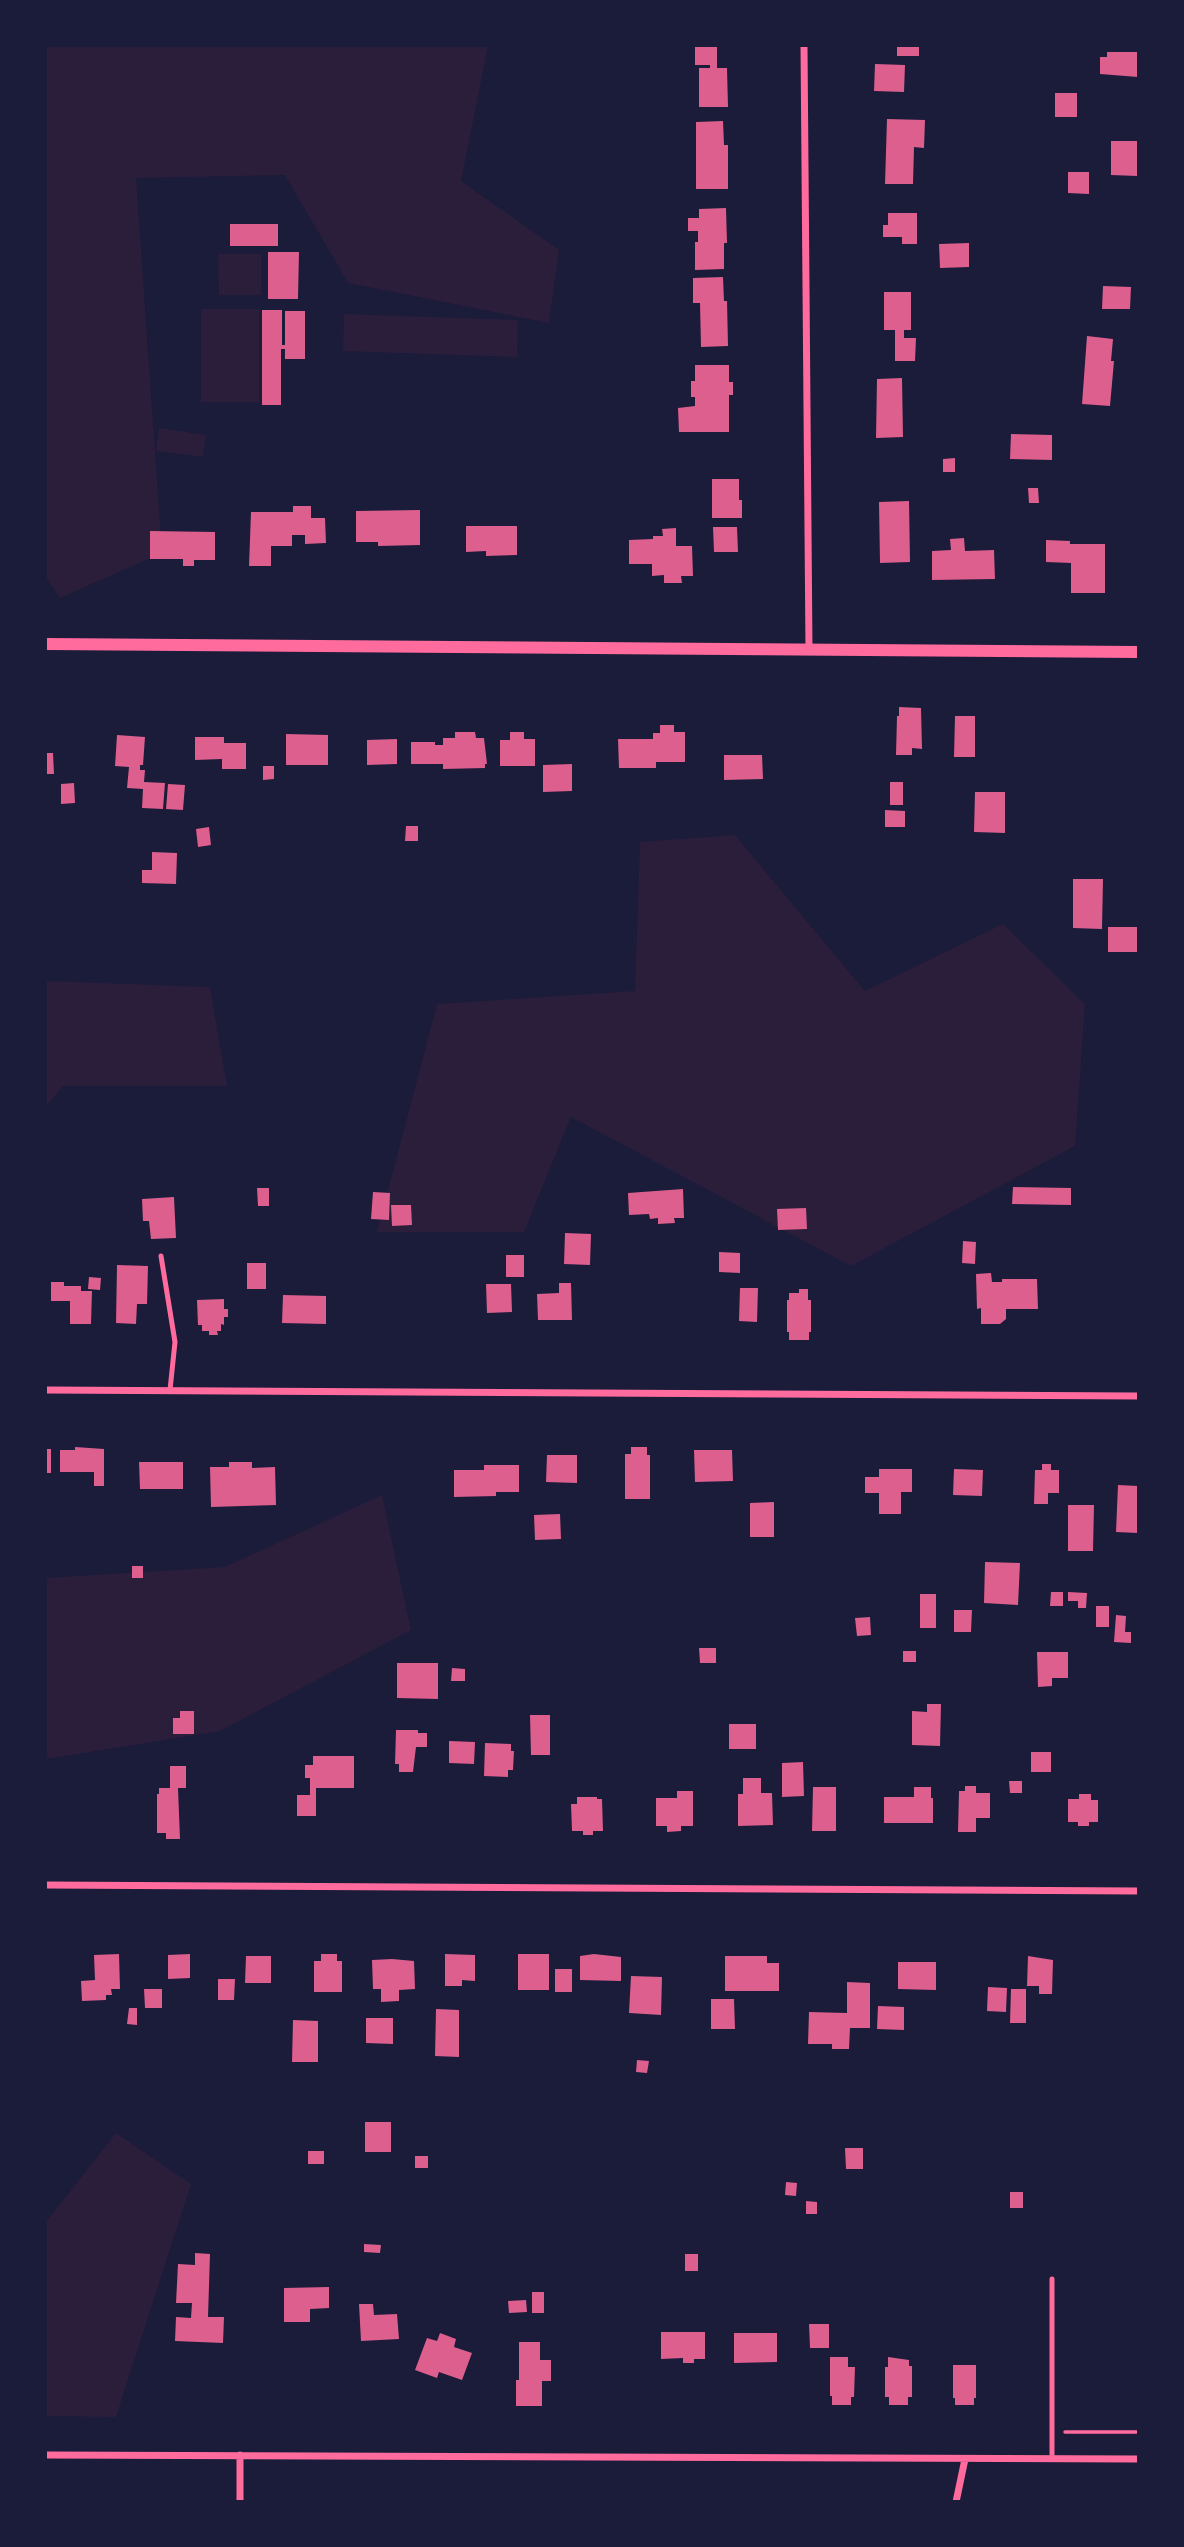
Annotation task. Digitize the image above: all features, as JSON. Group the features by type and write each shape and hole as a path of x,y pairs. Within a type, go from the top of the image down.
{"street":[{"path":"804,46 809,650"},
{"path":"46,644 1139,652"},
{"path":"46,1390 1139,1396"},
{"path":"46,1885 1139,1891"},
{"path":"46,2455 1139,2459"},
{"path":"240,2455 240,2501"},
{"path":"956,2501 965,2459"}],"lane":[{"path":"161,1255 175,1342 170,1391"},
{"path":"1052,2279 1052,2459"}],"path":[{"path":"1052,2432 1139,2432"}],"shaded area":[{"path":"46,46 488,46 461,181 559,250 549,323 348,283 285,175 136,178 162,553 60,598 46,577"},
{"path":"218,254 261,254 261,295 219,295"},
{"path":"201,309 259,309 259,402 201,402"},
{"path":"344,314 518,320 517,357 343,351"},
{"path":"159,428 206,435 203,457 156,451"},
{"path":"735,835 865,991 1003,924 1085,1004 1075,1146 851,1266 571,1117 524,1232 377,1232 437,1004 635,991 640,842"},
{"path":"46,981 210,987 227,1086 63,1086 46,1106"},
{"path":"382,1495 411,1630 220,1731 46,1759 46,1578 225,1567"},
{"path":"116,2133 191,2184 116,2417 46,2416 46,2222"}],"building":[{"path":"897,46 919,46 919,56 897,56"},
{"path":"695,47 717,47 717,68 727,68 728,107 699,107 699,68 710,68 710,65 695,65"},
{"path":"1107,52 1138,52 1138,77 1100,74 1100,57 1107,57"},
{"path":"875,64 905,65 904,92 874,91"},
{"path":"1055,93 1077,93 1077,117 1055,117"},
{"path":"887,119 925,120 924,148 914,147 913,184 885,184"},
{"path":"723,121 724,145 728,145 728,189 696,189 696,122"},
{"path":"1111,141 1138,141 1137,176 1111,175"},
{"path":"1068,172 1089,172 1089,194 1068,193"},
{"path":"726,208 727,243 724,243 724,269 695,270 695,242 698,242 698,231 688,231 688,218 699,218 699,209"},
{"path":"888,213 917,213 917,244 902,244 902,237 883,237 883,225 888,225"},
{"path":"230,224 278,224 278,246 230,246"},
{"path":"969,243 969,267 940,268 939,244"},
{"path":"268,252 299,252 298,299 268,299"},
{"path":"723,277 724,301 727,301 728,346 701,347 700,303 693,303 693,278"},
{"path":"1103,286 1131,287 1130,309 1102,309"},
{"path":"884,292 911,292 911,330 904,330 904,338 916,338 915,361 895,361 895,330 884,330"},
{"path":"262,310 282,310 282,345 285,345 285,311 305,311 305,359 285,359 285,349 281,349 281,405 262,405"},
{"path":"1087,336 1113,339 1110,406 1082,404"},
{"path":"695,365 729,365 729,382 733,382 733,395 729,395 729,432 679,432 678,408 695,406 695,397 691,397 691,381 695,381"},
{"path":"902,378 903,437 876,438 877,379"},
{"path":"1011,434 1052,435 1052,460 1010,459"},
{"path":"955,458 955,472 943,472 943,459"},
{"path":"712,479 739,479 742,518 712,518"},
{"path":"1028,488 1038,488 1039,503 1029,503"},
{"path":"909,501 910,562 880,563 879,502"},
{"path":"293,506 311,506 311,518 325,518 326,543 305,544 305,535 292,535 292,546 271,546 271,566 249,566 251,512 293,512"},
{"path":"420,510 420,545 378,546 378,542 356,542 356,511"},
{"path":"466,526 517,526 517,555 486,556 486,551 466,552"},
{"path":"713,527 737,527 738,552 714,552"},
{"path":"676,528 676,546 692,546 693,576 681,576 682,583 664,583 664,575 652,576 652,564 629,564 629,540 653,539 653,536 663,536 662,529"},
{"path":"150,531 215,532 215,560 194,560 194,566 183,566 183,559 150,559"},
{"path":"964,538 965,551 994,550 995,579 932,580 932,551 951,550 950,539"},
{"path":"1046,540 1070,541 1070,544 1105,544 1105,593 1071,593 1071,563 1046,562"},
{"path":"899,707 921,708 922,749 912,748 912,755 896,755"},
{"path":"955,716 975,716 975,757 954,757"},
{"path":"660,725 674,725 674,732 685,732 685,762 656,762 656,768 619,768 618,739 653,739 653,733 660,733"},
{"path":"455,732 475,732 476,738 484,738 487,764 485,768 443,769 443,764 411,764 411,742 435,742 435,745 443,745 443,738 455,738"},
{"path":"510,732 524,732 524,739 535,739 535,766 500,766 500,740 510,740"},
{"path":"286,734 328,735 328,765 286,765"},
{"path":"117,735 145,737 143,765 140,765 140,770 145,770 144,782 165,783 163,809 142,808 143,789 127,788 129,767 115,766"},
{"path":"195,737 224,737 224,743 246,743 246,769 222,769 222,759 195,760"},
{"path":"397,739 397,764 367,765 367,740"},
{"path":"46,753 53,753 54,774 46,774"},
{"path":"724,755 762,755 763,779 724,780"},
{"path":"572,764 572,791 543,792 543,765"},
{"path":"263,766 274,766 274,779 263,780"},
{"path":"890,782 903,782 903,805 890,805"},
{"path":"74,783 75,803 61,804 61,784"},
{"path":"168,784 185,785 183,810 166,809"},
{"path":"975,792 1005,792 1005,833 974,832"},
{"path":"885,810 905,811 905,827 885,827"},
{"path":"406,826 418,826 418,841 405,841"},
{"path":"209,827 211,845 198,847 196,829"},
{"path":"152,852 177,853 176,884 142,883 142,870 152,870"},
{"path":"1073,879 1103,879 1102,929 1073,928"},
{"path":"1108,927 1138,927 1138,952 1108,952"},
{"path":"1013,1187 1071,1188 1071,1205 1012,1204"},
{"path":"257,1188 269,1188 269,1206 258,1206"},
{"path":"683,1189 684,1218 674,1218 675,1223 658,1224 658,1218 650,1219 649,1214 629,1215 628,1193"},
{"path":"373,1192 390,1193 389,1220 371,1219"},
{"path":"174,1197 176,1238 151,1239 149,1221 143,1221 142,1199"},
{"path":"391,1205 411,1205 412,1225 392,1226"},
{"path":"806,1208 807,1229 778,1230 777,1209"},
{"path":"565,1233 591,1234 590,1265 564,1264"},
{"path":"963,1241 976,1242 975,1264 962,1263"},
{"path":"719,1252 740,1253 740,1273 719,1272"},
{"path":"506,1255 524,1255 524,1277 506,1277"},
{"path":"247,1263 266,1263 266,1289 247,1289"},
{"path":"117,1265 148,1266 147,1304 137,1304 136,1324 116,1323"},
{"path":"991,1273 992,1282 1002,1282 1002,1279 1037,1279 1038,1309 1006,1309 1006,1319 1000,1324 981,1324 981,1308 977,1309 976,1274"},
{"path":"89,1277 101,1278 100,1290 88,1289"},
{"path":"51,1282 64,1282 64,1286 81,1286 81,1291 92,1291 91,1324 70,1324 70,1301 51,1301"},
{"path":"559,1283 571,1283 572,1320 538,1320 537,1294 559,1293"},
{"path":"486,1284 511,1284 512,1312 487,1313"},
{"path":"740,1288 758,1288 757,1322 739,1321"},
{"path":"799,1289 808,1289 808,1300 811,1300 811,1332 809,1340 789,1340 787,1300 789,1293 799,1293"},
{"path":"283,1295 326,1296 326,1324 282,1323"},
{"path":"224,1299 224,1309 228,1309 228,1317 224,1317 224,1325 221,1324 218,1335 209,1335 209,1331 202,1331 202,1325 198,1325 197,1300"},
{"path":"75,1447 104,1449 104,1486 94,1486 94,1472 60,1472 60,1450 75,1450"},
{"path":"631,1447 647,1447 647,1455 650,1455 650,1499 625,1499 625,1454 631,1454"},
{"path":"46,1449 51,1449 51,1473 46,1473"},
{"path":"694,1450 732,1450 733,1481 695,1482"},
{"path":"547,1455 577,1455 577,1483 546,1482"},
{"path":"139,1462 183,1462 183,1489 140,1489"},
{"path":"229,1462 252,1462 252,1468 275,1467 276,1505 211,1507 210,1467 229,1467"},
{"path":"1042,1464 1051,1464 1051,1470 1059,1470 1059,1493 1048,1493 1048,1504 1034,1504 1035,1470 1042,1470"},
{"path":"484,1465 519,1465 519,1492 496,1492 496,1496 454,1497 454,1470 484,1470"},
{"path":"879,1469 912,1469 912,1492 901,1492 901,1514 879,1514 879,1493 865,1493 865,1477 879,1477"},
{"path":"954,1469 983,1470 982,1496 953,1495"},
{"path":"1118,1485 1138,1486 1138,1533 1116,1532"},
{"path":"774,1502 774,1537 750,1537 750,1503"},
{"path":"1068,1505 1094,1505 1093,1551 1068,1551"},
{"path":"560,1514 561,1539 535,1540 534,1515"},
{"path":"985,1562 1020,1563 1018,1605 984,1603"},
{"path":"132,1566 143,1566 143,1578 132,1578"},
{"path":"1051,1592 1063,1592 1063,1606 1050,1606"},
{"path":"1068,1592 1087,1593 1086,1608 1078,1608 1078,1601 1068,1601"},
{"path":"920,1594 936,1594 936,1628 920,1628"},
{"path":"1096,1606 1109,1606 1109,1627 1096,1627"},
{"path":"954,1610 972,1610 971,1632 954,1632"},
{"path":"1116,1615 1126,1616 1125,1632 1131,1632 1131,1643 1114,1642"},
{"path":"870,1617 871,1635 857,1636 855,1618"},
{"path":"699,1648 716,1648 716,1663 700,1663"},
{"path":"903,1651 916,1651 916,1662 903,1662"},
{"path":"1037,1652 1068,1652 1068,1678 1052,1678 1052,1686 1038,1687"},
{"path":"397,1663 438,1663 438,1699 397,1698"},
{"path":"452,1668 465,1669 465,1681 451,1681"},
{"path":"927,1704 941,1704 940,1746 912,1745 912,1711 927,1712"},
{"path":"180,1711 194,1711 194,1734 173,1734 173,1718 180,1718"},
{"path":"530,1715 550,1715 550,1755 531,1755"},
{"path":"729,1724 756,1724 756,1749 729,1749"},
{"path":"396,1730 418,1730 418,1733 427,1733 427,1747 416,1747 413,1772 399,1772 399,1764 395,1764"},
{"path":"449,1741 475,1742 474,1764 449,1763"},
{"path":"485,1743 511,1744 511,1751 514,1751 513,1770 508,1770 508,1777 484,1776"},
{"path":"1031,1752 1051,1752 1051,1772 1031,1772"},
{"path":"313,1756 354,1756 354,1788 316,1788 316,1816 297,1816 297,1795 310,1795 310,1778 305,1778 305,1765 313,1765"},
{"path":"803,1762 804,1796 782,1797 782,1763"},
{"path":"170,1766 186,1766 186,1788 178,1788 180,1839 166,1839 166,1833 157,1833 157,1794 159,1788 170,1788"},
{"path":"743,1778 761,1778 761,1793 772,1793 773,1825 738,1826 738,1794 743,1794"},
{"path":"1009,1781 1022,1781 1022,1793 1010,1793"},
{"path":"965,1786 976,1786 976,1793 990,1793 990,1818 976,1818 976,1832 958,1832 959,1791 965,1791"},
{"path":"813,1787 836,1787 836,1831 812,1831"},
{"path":"914,1787 931,1787 933,1823 884,1823 884,1797 914,1797"},
{"path":"677,1791 693,1791 693,1826 681,1826 681,1831 667,1832 667,1826 656,1826 656,1798 677,1798"},
{"path":"1079,1794 1091,1794 1091,1800 1098,1800 1098,1822 1089,1822 1089,1826 1078,1826 1078,1822 1068,1822 1068,1799 1079,1799"},
{"path":"577,1797 602,1799 603,1831 583,1835 583,1831 572,1831 571,1804 577,1804"},
{"path":"119,1954 120,1989 111,1989 112,1995 106,1995 106,2000 82,2001 81,1981 95,1980 94,1955"},
{"path":"190,1954 190,1978 168,1979 168,1955"},
{"path":"321,1954 337,1954 337,1961 342,1961 342,1992 314,1992 314,1961 321,1961"},
{"path":"445,1954 475,1955 475,1981 462,1980 462,1986 445,1986"},
{"path":"518,1954 549,1954 549,1990 518,1990"},
{"path":"594,1954 621,1957 621,1981 580,1980 580,1956"},
{"path":"246,1956 271,1956 271,1983 245,1983"},
{"path":"725,1956 767,1956 767,1963 779,1963 779,1991 725,1991"},
{"path":"1028,1956 1053,1960 1052,1994 1039,1994 1039,1986 1027,1986"},
{"path":"372,1960 414,1961 415,1989 399,1990 399,2001 381,2002 381,1989 373,1989"},
{"path":"898,1962 936,1962 936,1990 898,1989"},
{"path":"555,1969 572,1969 572,1992 555,1992"},
{"path":"631,1976 662,1977 661,2015 629,2013"},
{"path":"218,1979 235,1979 234,2000 218,2000"},
{"path":"847,1982 870,1983 870,2028 850,2028 849,2049 832,2049 832,2044 808,2044 809,2012 847,2013"},
{"path":"988,1987 1007,1988 1006,2012 987,2011"},
{"path":"144,1989 162,1989 162,2008 145,2008"},
{"path":"1011,1989 1026,1989 1026,2023 1010,2023"},
{"path":"711,1999 734,1999 735,2029 711,2029"},
{"path":"878,2006 904,2007 904,2030 877,2029"},
{"path":"129,2008 137,2008 137,2025 127,2024"},
{"path":"436,2009 459,2010 459,2057 435,2056"},
{"path":"366,2018 393,2018 393,2044 366,2043"},
{"path":"293,2020 318,2021 318,2062 292,2062"},
{"path":"637,2060 649,2061 647,2073 636,2072"},
{"path":"365,2122 391,2122 391,2152 365,2152"},
{"path":"845,2148 863,2148 863,2169 846,2169"},
{"path":"308,2151 324,2151 324,2164 308,2164"},
{"path":"415,2156 428,2156 428,2168 415,2168"},
{"path":"786,2182 797,2183 796,2196 785,2195"},
{"path":"1010,2192 1023,2192 1023,2208 1010,2208"},
{"path":"806,2201 817,2202 817,2214 806,2214"},
{"path":"364,2244 381,2245 380,2253 364,2252"},
{"path":"195,2253 210,2254 208,2317 224,2317 223,2343 175,2341 176,2317 191,2318 192,2303 176,2303 178,2264 195,2265"},
{"path":"685,2254 698,2254 698,2271 685,2271"},
{"path":"329,2287 329,2308 310,2309 310,2322 284,2322 284,2288"},
{"path":"532,2292 544,2292 544,2313 532,2313"},
{"path":"526,2300 527,2312 509,2313 508,2301"},
{"path":"359,2304 373,2304 374,2315 397,2314 399,2339 361,2341"},
{"path":"809,2324 829,2324 829,2348 810,2348"},
{"path":"661,2332 705,2332 705,2359 683,2363 683,2358 661,2359"},
{"path":"440,2333 456,2339 454,2347 472,2353 462,2380 439,2372 437,2378 415,2370 427,2338 437,2341"},
{"path":"734,2333 777,2333 777,2362 734,2363"},
{"path":"519,2342 540,2342 540,2360 551,2360 551,2381 542,2381 542,2406 516,2406"},
{"path":"830,2357 848,2357 848,2367 855,2367 854,2397 851,2397 851,2405 832,2405"},
{"path":"888,2357 909,2360 909,2366 912,2366 912,2397 908,2397 908,2405 889,2405 889,2397 885,2397 885,2367 888,2367"},
{"path":"953,2365 976,2365 974,2405 955,2405"}]}
